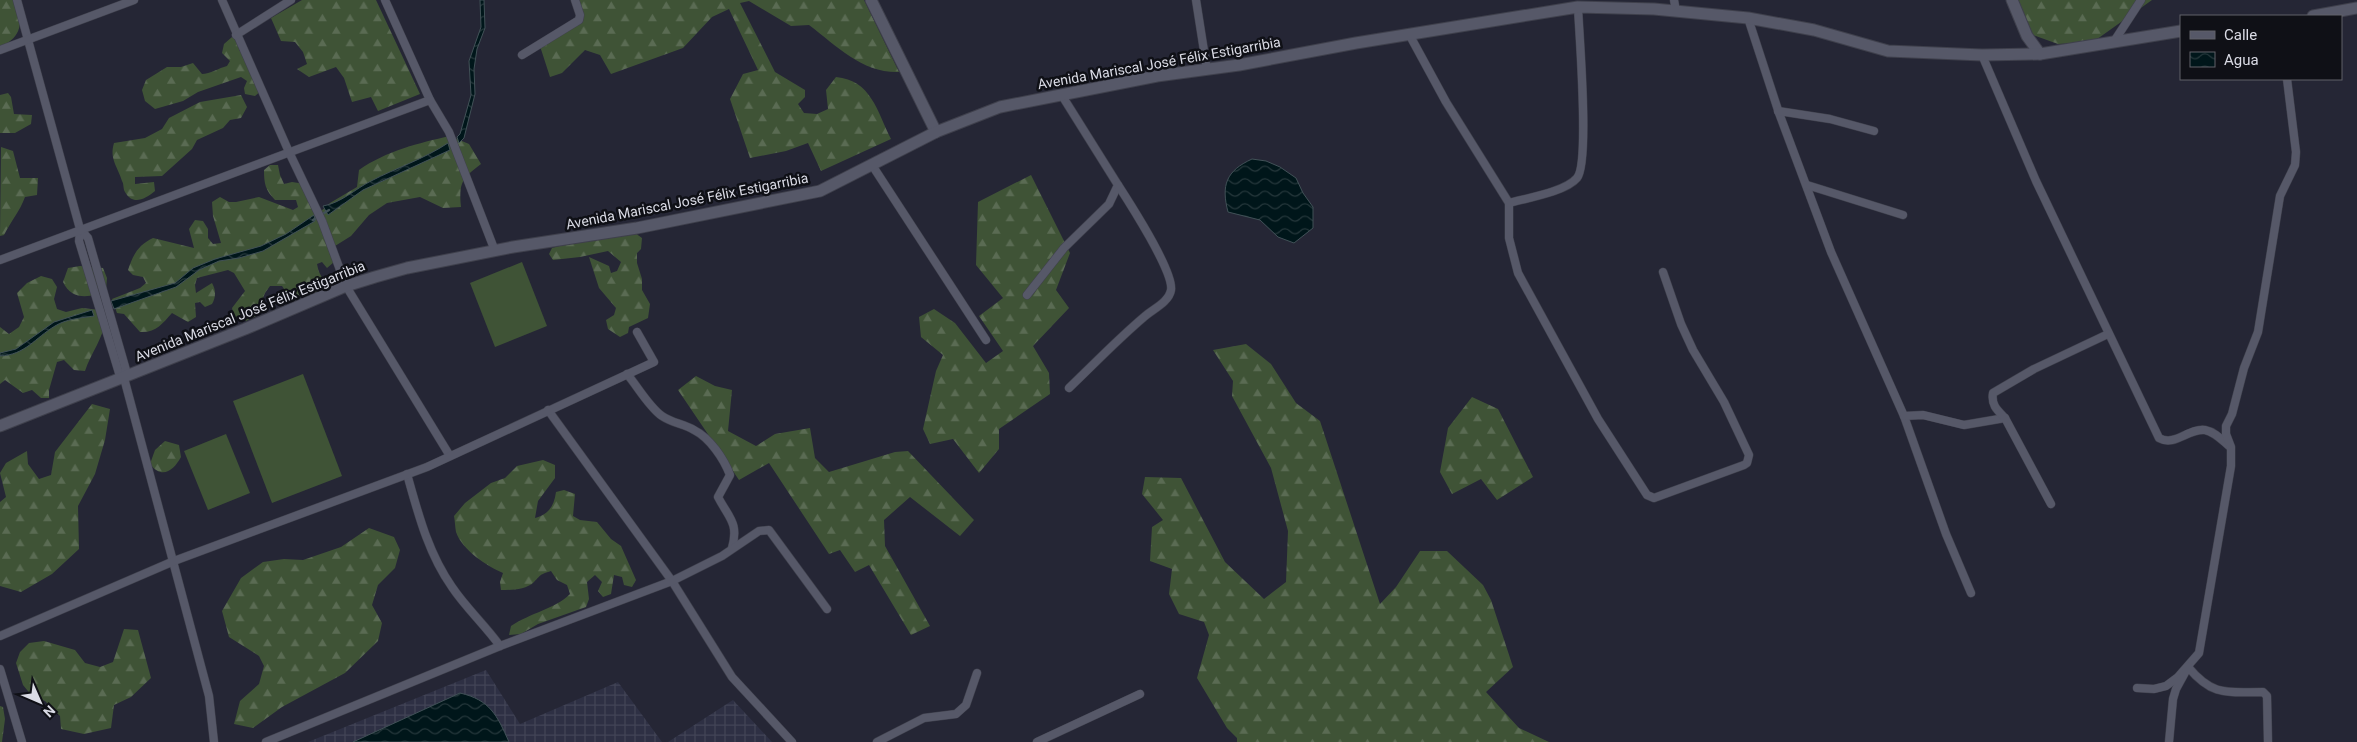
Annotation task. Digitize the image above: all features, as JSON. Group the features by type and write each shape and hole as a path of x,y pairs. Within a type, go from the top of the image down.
{"main road":[{"path":"871,0 936,132"},
{"path":"2012,0 2027,36 2040,54"},
{"name":"Avenida Mariscal José Félix Estigarribia","path":"0,426 124,378 346,286 407,268 495,251 638,228 820,191 936,132 1000,107 1157,76 1207,70 1409,34 1578,7 1675,6 1814,30 1888,51 1982,55 2040,54 2180,31"},
{"path":"2318,15 2357,8"}],"street":[{"path":"17,0 80,229 79,241 126,370 124,378 209,696 214,742"},
{"path":"0,50 134,0"},
{"path":"222,0 289,152 314,202 346,286 450,456"},
{"path":"236,35 291,0"},
{"path":"385,0 430,100 449,132 495,251"},
{"path":"522,55 579,20 580,15 575,0"},
{"path":"1196,0 1207,70"},
{"path":"2113,43 2141,0"},
{"path":"1509,203 1564,187 1580,175 1583,139 1583,67 1578,7"},
{"path":"1748,18 1778,111 1831,252 1904,416 1946,534 1971,593"},
{"path":"1409,34 1446,102 1509,203 1509,238 1518,273 1598,419 1647,495 1654,498 1744,465 1747,463 1749,455 1724,402 1689,342 1663,272"},
{"path":"1982,55 2036,181 2159,438 2164,441 2173,440 2194,430 2206,430 2231,447"},
{"path":"2169,742 2173,699 2176,689 2188,667 2199,653 2224,495 2231,466 2231,447 2226,434 2226,426 2232,414 2244,368 2258,332 2280,196 2295,166 2296,152 2287,80"},
{"path":"1061,94 1118,184 1155,249 1170,280 1171,292 1168,298 1144,317 1069,388"},
{"path":"0,260 430,100"},
{"path":"1778,111 1830,119 1874,131"},
{"path":"872,165 986,340"},
{"path":"1027,294 1064,248 1109,204 1118,184"},
{"path":"1807,185 1903,215"},
{"path":"0,636 174,561 407,474 450,456 654,362 638,332"},
{"path":"2051,504 2005,418 1994,408 1991,400 1993,393 2034,369 2108,334"},
{"path":"627,374 660,415 675,423 693,429 704,437 728,468 730,475 718,497 732,519 736,534 732,548"},
{"path":"548,410 672,581 732,677 792,742"},
{"path":"1904,416 1923,415 1964,425 2005,418"},
{"path":"407,474 432,554 452,588 500,646"},
{"path":"266,742 500,646 672,581 705,565 759,531 770,530 827,609"},
{"path":"2137,688 2154,689 2166,686 2188,667"},
{"path":"2188,667 2198,679 2217,692 2263,692 2267,696 2268,742"},
{"path":"0,669 22,742"},
{"path":"877,742 924,718 956,714 966,705 977,673"},
{"path":"1037,742 1140,694"}],"shaded area":[{"path":"486,670 520,724 618,682 662,742 308,742"},
{"path":"733,700 772,742 668,742"}],"green space":[{"path":"0,0 18,0 20,22 17,33 13,38 0,47"},
{"path":"302,0 376,0 420,94 378,111 371,97 352,102 344,78 336,67 309,77 297,69 307,64 303,52 295,42 281,41 271,18"},
{"path":"580,0 864,0 899,72 873,68 862,63 840,50 809,25 791,26 749,1 740,3 775,72 805,90 805,97 798,104 804,113 817,114 828,109 826,90 836,77 848,79 857,84 871,99 891,139 821,171 808,143 786,151 750,158 730,99 743,74 758,70 729,9 712,17 683,48 611,74 600,55 585,50 562,73 550,77 539,43 577,17"},
{"path":"2018,0 2152,0 2093,42 2058,44 2033,35"},
{"path":"232,37 240,38 239,50 248,55 262,90 255,96 245,94 244,88 247,81 241,77 198,92 183,101 155,109 145,101 142,90 146,80 167,67 181,67 193,63 202,74 227,66 230,61 222,53 224,44"},
{"path":"8,93 11,97 14,114 32,115 31,124 15,133 0,133 0,95"},
{"path":"241,95 247,107 241,118 230,120 223,128 197,140 192,149 162,176 135,177 135,184 154,182 155,191 139,200 128,196 124,191 123,182 113,158 114,143 145,138 162,129 169,118 200,102"},
{"path":"450,136 469,144 481,164 463,182 460,192 461,207 443,208 420,197 387,203 369,215 351,236 335,246 320,212 330,203 357,187 359,170 391,153"},
{"path":"1,147 13,151 20,178 38,178 37,195 25,197 4,235 0,236"},
{"path":"270,165 278,165 284,184 292,182 305,184 334,262 327,268 322,262 317,264 318,268 321,276 331,283 333,288 305,297 289,296 282,286 270,286 265,293 256,316 246,321 234,317 232,308 245,291 234,273 228,270 197,278 195,285 196,293 212,283 215,296 212,304 205,307 200,302 195,303 196,317 188,322 172,313 155,329 140,332 124,314 117,313 112,299 140,288 146,283 143,277 133,275 128,270 137,251 143,244 153,238 194,248 189,229 195,220 203,221 208,229 208,238 213,244 221,243 213,216 212,202 220,197 229,202 236,202 259,197 293,210 298,207 296,200 275,200 267,190 264,170"},
{"path":"1031,175 1070,253 1056,290 1069,308 1033,346 1049,373 1050,394 999,429 999,449 979,473 953,439 930,444 923,429 936,371 943,355 921,337 919,317 934,309 955,323 986,363 1003,351 979,316 1003,298 976,265 978,202"},
{"path":"635,233 642,238 641,249 637,253 637,263 642,279 642,290 650,304 648,318 629,327 628,333 620,337 608,329 606,320 614,315 616,308 599,288 589,257 609,266 611,273 617,271 621,262 608,251 553,260 549,254 552,248 586,239"},
{"path":"522,262 547,326 495,347 470,283"},
{"path":"80,266 103,268 107,278 106,290 94,295 82,296 76,295 66,288 63,282 68,268"},
{"path":"41,276 52,279 57,287 54,299 57,309 66,312 82,308 100,310 106,318 103,332 85,371 74,370 64,360 57,362 49,390 49,398 41,398 32,390 23,393 5,380 0,384 0,327 9,334 19,327 24,317 17,293 27,283"},
{"path":"1246,344 1271,364 1296,403 1320,421 1380,604 1396,587 1420,551 1447,551 1483,585 1491,600 1513,667 1486,692 1519,728 1549,742 1237,742 1237,738 1227,728 1197,678 1209,635 1204,622 1179,614 1169,594 1172,569 1150,561 1152,527 1163,520 1142,494 1145,477 1181,478 1225,562 1264,599 1286,582 1288,531 1271,468 1232,396 1233,381 1213,350"},
{"path":"303,374 342,476 272,503 233,401"},
{"path":"696,376 715,386 732,390 728,431 756,446 775,434 810,428 815,458 829,472 895,452 908,451 974,520 960,536 910,497 884,520 885,546 930,626 911,635 869,565 855,572 840,550 829,554 769,463 739,480 678,390"},
{"path":"1472,397 1498,409 1533,477 1497,500 1481,479 1452,494 1440,472 1448,428"},
{"path":"92,404 110,409 105,440 95,474 78,506 79,549 52,574 21,592 0,586 0,502 6,497 0,473 6,463 27,451 28,464 39,479 51,475 55,452"},
{"path":"226,434 250,493 208,510 184,451"},
{"path":"165,441 179,445 181,457 175,466 163,472 154,469 150,464 155,450"},
{"path":"543,460 555,465 555,478 538,501 535,518 550,509 556,492 564,490 575,494 573,516 580,520 597,522 611,539 621,546 636,580 632,587 624,585 622,577 614,575 611,594 603,597 598,591 602,582 595,575 587,582 589,599 586,607 538,624 521,634 509,635 511,626 557,604 570,594 567,585 557,580 551,571 541,575 527,587 501,590 500,582 503,573 483,562 469,551 456,532 454,516 465,503 491,483 505,478 517,466"},
{"path":"369,528 394,537 400,550 395,568 378,585 372,605 382,623 378,641 345,673 282,707 253,728 234,724 240,701 259,684 264,666 259,656 229,637 222,611 241,578 263,562 284,559 303,560 341,547"},
{"path":"124,629 138,630 151,678 131,697 114,705 111,728 84,734 61,729 60,716 45,701 32,696 23,685 16,663 20,652 29,643 44,641 75,650 85,663 100,667 113,662"},
{"path":"0,706 3,707 5,719 2,742 0,742"}],"water":[{"path":"480,0 484,0 485,28 477,49 474,69 475,94 464,138 459,143 457,137 460,134 471,95 469,61 481,27"},
{"path":"448,143 450,150 363,190 328,215 323,206 342,199 371,181"},
{"path":"1252,159 1266,161 1280,167 1296,178 1303,193 1313,207 1313,228 1294,243 1278,237 1260,220 1228,212 1225,194 1228,180 1236,169"},
{"path":"314,215 315,221 263,251 239,258 219,261 199,270 176,287 114,309 111,301 175,283 193,268 215,259 261,246 286,234"},
{"path":"92,310 94,316 74,319 59,324 16,353 0,356 0,353 16,349 54,322"},
{"path":"460,693 486,704 496,716 509,742 353,742"}],"waterway":[{"path":"313,220 329,210"}]}
